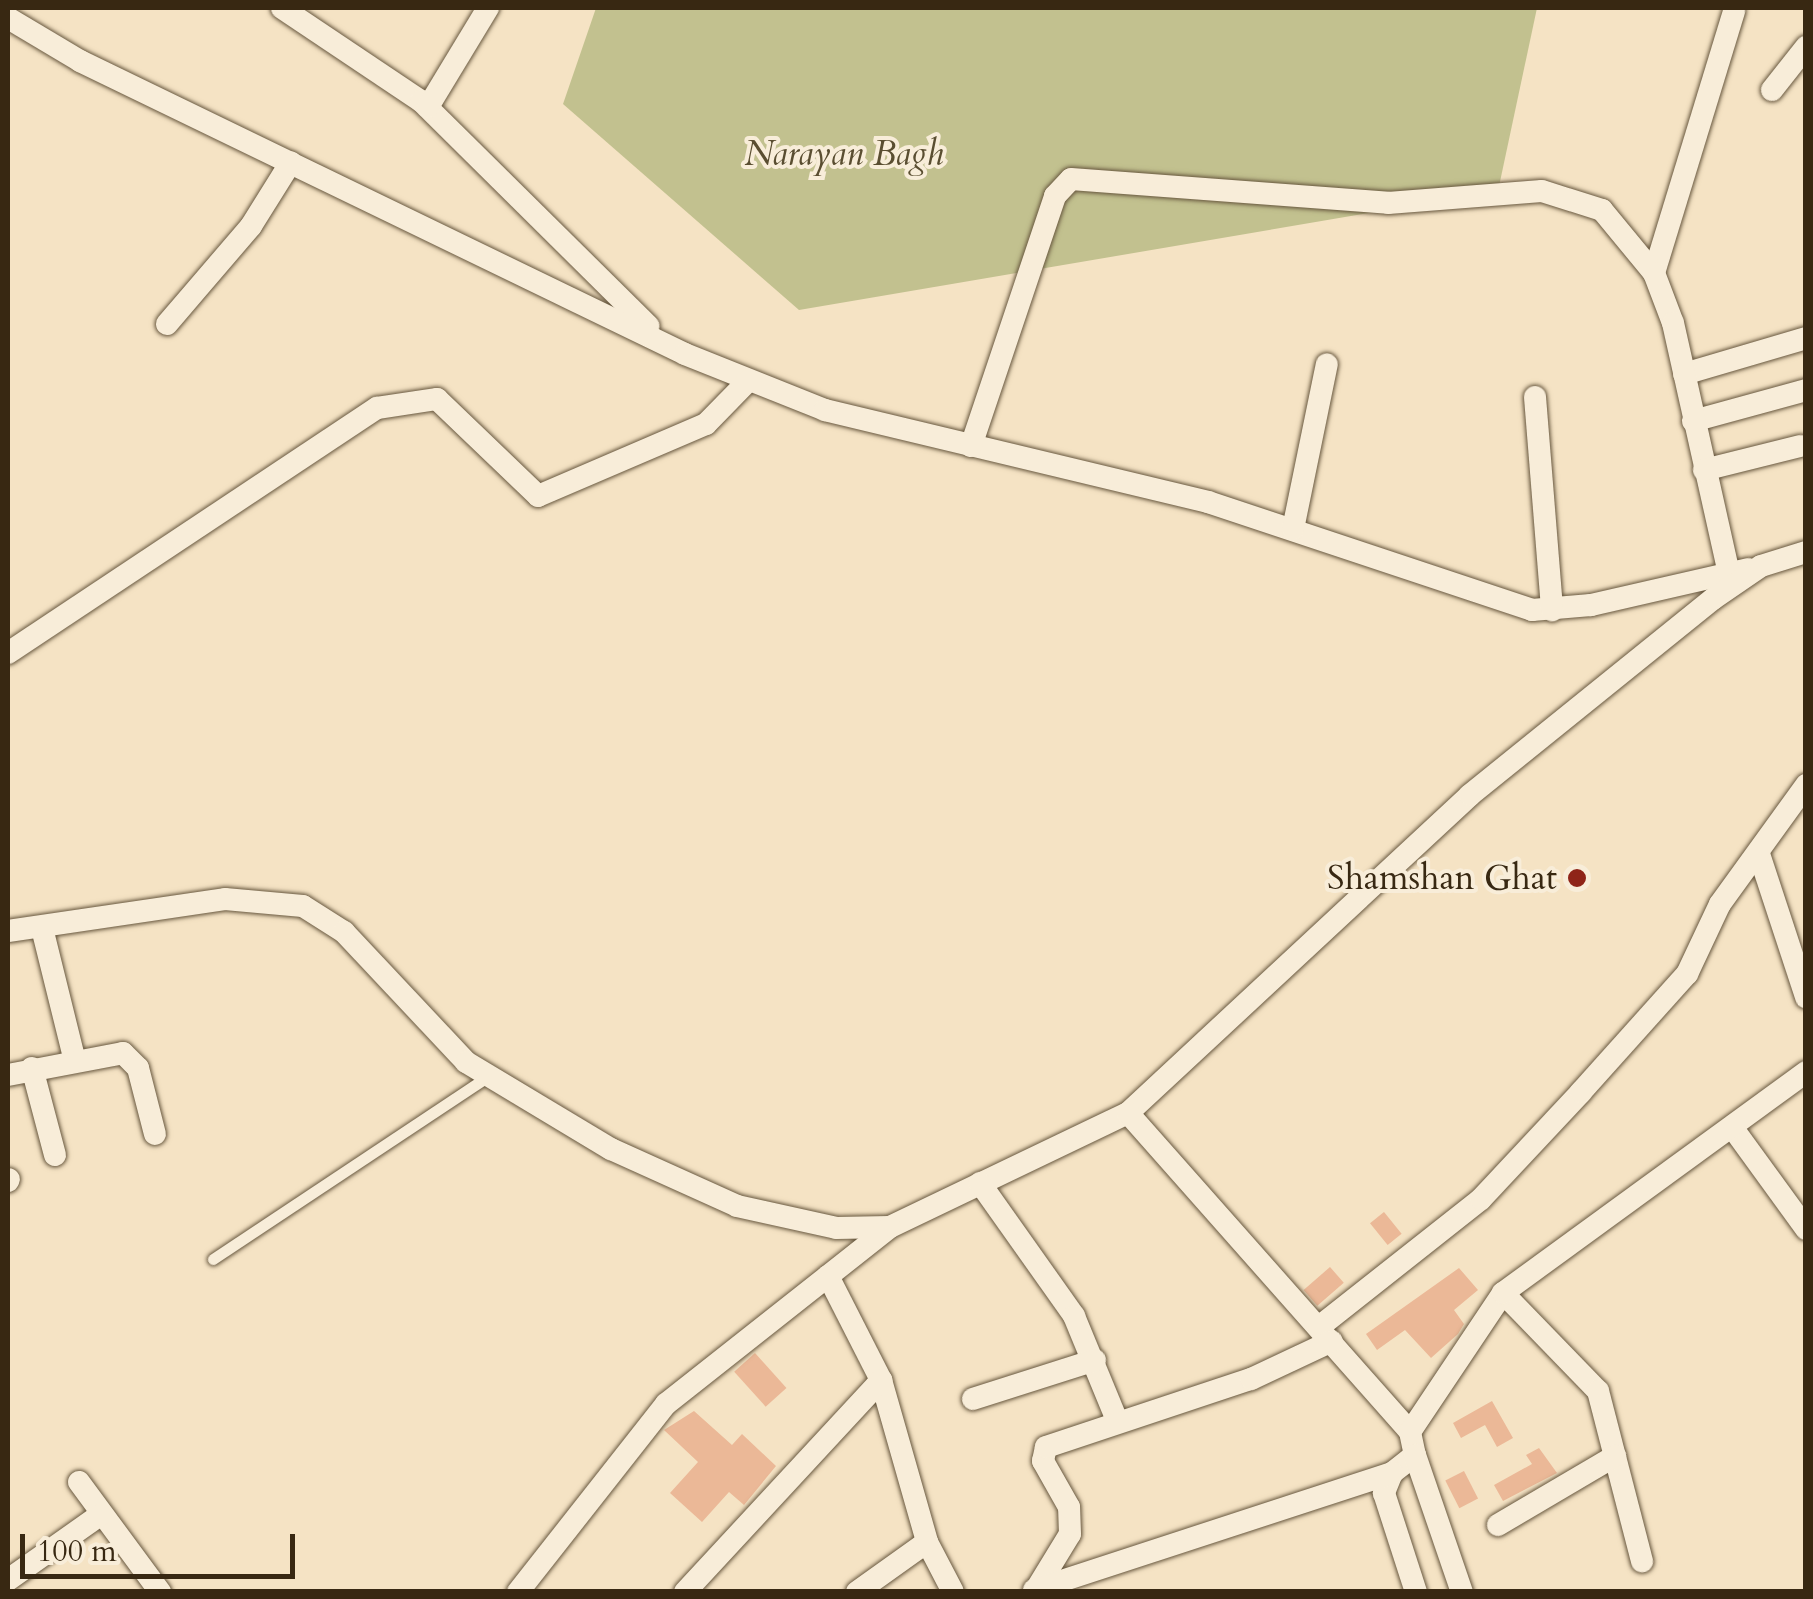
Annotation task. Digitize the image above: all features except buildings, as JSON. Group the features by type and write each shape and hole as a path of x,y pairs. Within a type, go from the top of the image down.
{"street":[{"path":"282,8 428,107 664,343"},
{"path":"428,107 488,8"},
{"path":"1654,273 1734,10"},
{"path":"8,18 291,162 664,343 748,381 826,410 1293,528 1460,591 1552,610 1729,574 1806,552"},
{"path":"1772,90 1806,48"},
{"path":"167,324 251,226 291,162"},
{"path":"971,446 1055,196 1071,180 1388,203 1542,191 1602,210 1654,273 1684,374 1729,574"},
{"path":"1684,374 1806,338"},
{"path":"1293,528 1328,364"},
{"path":"8,653 377,408 437,399 538,496 706,424 748,381"},
{"path":"1694,421 1806,390"},
{"path":"1535,397 1552,610"},
{"path":"1704,470 1800,446"},
{"path":"522,1590 666,1404 890,1227 1128,1114 1470,796 1761,566"},
{"path":"1033,1590 1071,1524 1042,1454 1116,1418 1251,1379 1326,1334 1481,1200 1687,974 1720,904 1806,786"},
{"path":"1759,854 1806,997"},
{"path":"8,930 225,899 303,906 344,932 421,1022 488,1076 611,1149 736,1206 836,1228 890,1227"},
{"path":"42,928 74,1057"},
{"path":"8,1074 111,1052 131,1058 155,1134"},
{"path":"32,1068 55,1155"},
{"path":"1416,1592 1384,1493 1503,1293 1806,1072"},
{"path":"1128,1114 1326,1334 1412,1443 1462,1592"},
{"path":"1732,1127 1806,1229"},
{"path":"980,1184 1046,1270 1094,1360 1116,1418"},
{"path":"828,1276 881,1380 928,1542 952,1592"},
{"path":"1503,1293 1598,1391 1642,1560"},
{"path":"973,1399 1094,1360"},
{"path":"685,1592 881,1380"},
{"path":"1498,1525 1616,1456"},
{"path":"1033,1590 1392,1474"},
{"path":"79,1482 160,1592"},
{"path":"8,1580 100,1515"},
{"path":"857,1592 928,1542"}],"lane":[{"path":"213,1259 488,1076"}],"green space":[{"name":"Narayan Bagh","path":"596,8 1537,8 1498,191 799,310 563,104"}],"place":[{"name":"Shamshan Ghat","path":"1577,878"}]}
